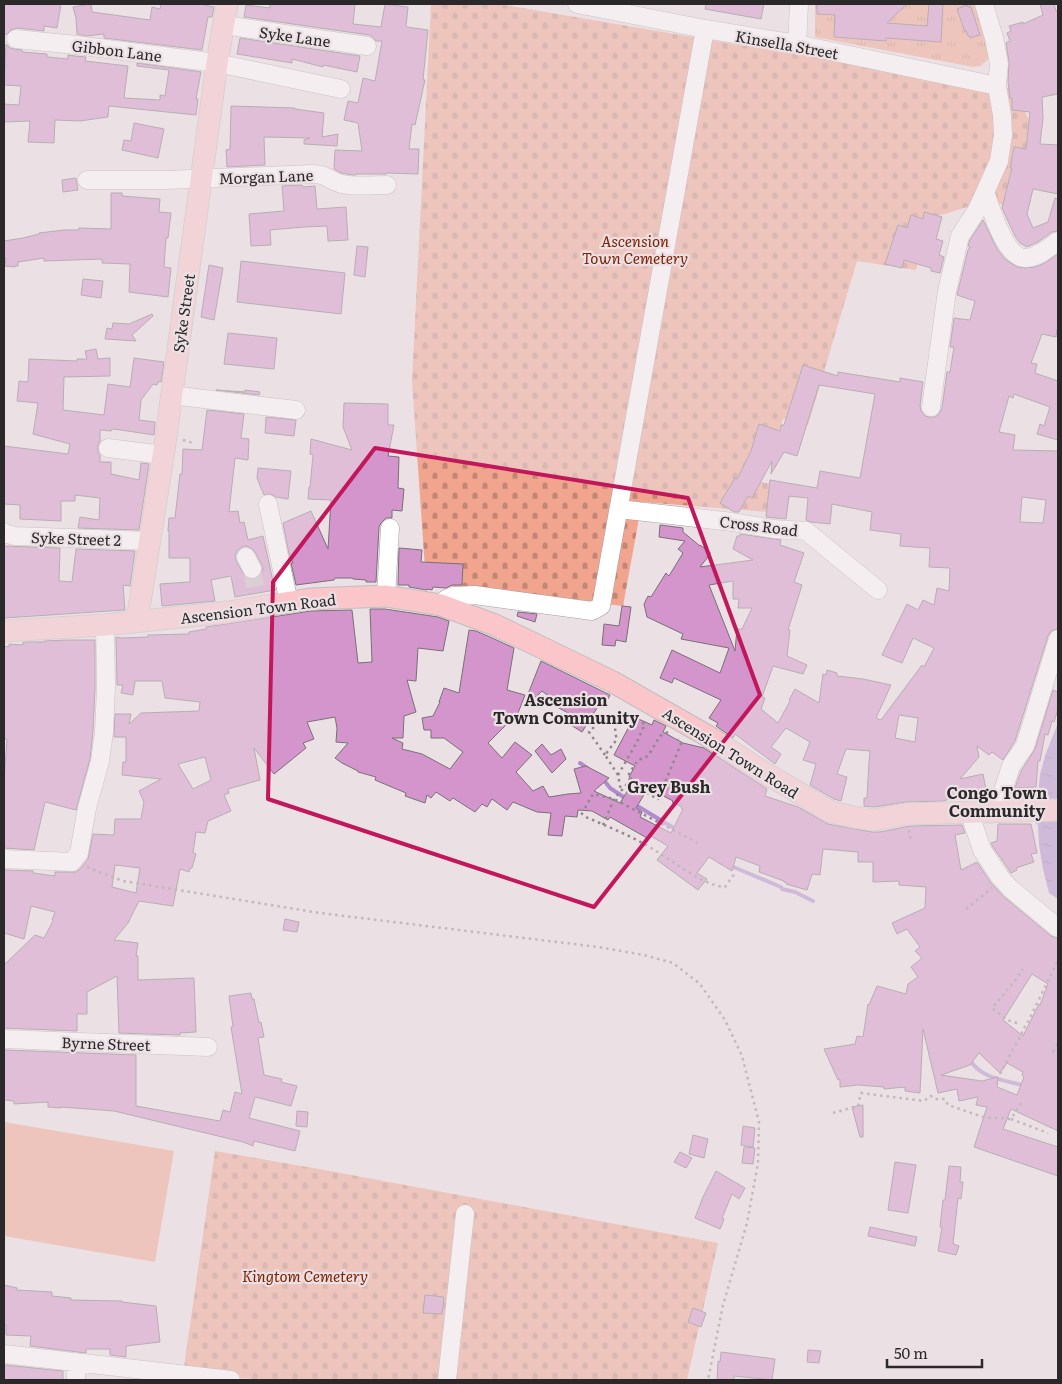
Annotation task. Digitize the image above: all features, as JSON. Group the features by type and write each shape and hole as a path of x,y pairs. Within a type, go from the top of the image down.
{"main road":[{"name":"Syke Street","path":"137,622 163,455 217,63 227,4"},
{"name":"Ascension Town Road","path":"4,631 105,625 228,612 255,601 289,603 310,599 386,596 441,605 495,625 613,682 706,735 831,812 854,818 874,820 906,814 1058,810"}],"street":[{"name":"Kinsella Street","path":"577,4 705,30 797,44 998,86"},
{"path":"797,44 799,4"},
{"path":"931,407 947,291 960,236 977,210 999,161 1003,135 998,86 999,64 984,4"},
{"name":"Syke Lane","path":"224,26 367,46"},
{"path":"441,605 446,599 453,596 474,595 592,611 601,606 705,30"},
{"name":"Gibbon Lane","path":"16,39 217,63 341,89"},
{"name":"Morgan Lane","path":"87,180 166,180 323,174 343,185 387,185"},
{"path":"985,192 1003,238 1015,253 1028,258 1058,241"},
{"path":"171,395 296,410"},
{"path":"108,448 163,455"},
{"path":"268,504 289,603"},
{"name":"Cross Road","path":"619,509 732,522 773,529 806,531 878,590"},
{"path":"386,596 390,528"},
{"name":"Syke Street 2","path":"4,532 15,536 149,541"},
{"path":"4,859 72,862 79,853 87,808 100,761 104,732 106,688 105,625"},
{"path":"996,812 1011,766 1025,746 1058,639"},
{"path":"969,812 982,850 1000,877 1010,888 1058,928"},
{"name":"Byrne Street","path":"4,1039 208,1048"},
{"path":"447,1380 465,1214"},
{"path":"4,1354 231,1380"},
{"path":"76,1362 76,1380"}],"path":[{"path":"605,755 617,739 615,729 623,715 644,724 636,744 618,776"},
{"path":"617,723 601,720 589,732 618,776 621,790"},
{"path":"603,825 614,799 628,783 632,776 629,774 638,760 648,756 660,736 672,730"},
{"path":"628,783 658,799 681,744 676,737"},
{"path":"585,808 593,794 614,799 698,843"},
{"path":"581,813 645,844 713,885 725,887 734,873"},
{"path":"72,862 132,883 320,913 598,947 673,962 700,984 725,1020 742,1056 759,1122 758,1163 748,1223 723,1305 708,1380"},
{"path":"966,909 993,887"},
{"path":"1000,1074 1058,960"},
{"path":"1017,1023 1007,1020 992,1008 1023,969"},
{"path":"1053,1052 1058,1043"},
{"path":"833,1113 858,1106 861,1093 924,1102 931,1096 936,1099 945,1099 948,1105 983,1117 1011,1119 1048,1133"},
{"path":"1011,1119 1023,1100"}],"highlighted area":[{"path":"375,448 688,498 760,695 594,907 268,799 273,582"}],"green space":[{"name":"Ascension Town Cemetery","path":"431,4 499,4 1014,89 1030,122 1025,164 1003,205 990,200 928,219 916,270 857,261 808,425 783,419 761,482 795,488 781,513 642,502 623,606 426,583 412,381"},
{"path":"815,4 975,4 988,52 988,59 981,66 973,67 815,37"},
{"path":"4,1122 174,1151 155,1262 4,1236"},
{"name":"Kingtom Cemetery","path":"215,1151 718,1243 687,1380 265,1380 183,1374"}],"water":[{"path":"1058,723 1058,899 1049,893 1039,845 1038,825 1035,823 1040,774"}],"building":[{"path":"4,4 61,4 57,28 44,26 44,31 17,28 4,35"},
{"path":"91,4 92,12 150,20 152,7 160,9 161,4 200,4 214,7 212,17 208,17 202,50 104,38 104,34 86,36 77,34 73,7"},
{"path":"270,4 355,4 353,24 381,27 385,4 408,7 406,27 428,30 423,80 425,80 415,125 412,124 409,149 419,149 418,174 353,175 341,173 334,169 335,150 362,151 358,123 344,120 348,101 358,103 363,78 375,81 382,41 376,41 369,35 244,17 246,5 270,8"},
{"path":"706,4 764,4 761,19 705,9"},
{"path":"817,4 907,4 887,23 927,26 929,4 943,4 941,42 886,38 886,41 834,37 835,15 817,14"},
{"path":"1040,4 1054,4 1056,11 1058,11 1058,94 1042,97 1043,118 1040,144 1058,145 1058,194 1033,189 1027,214 1033,228 1048,222 1055,198 1058,199 1058,231 1052,232 1027,247 1020,243 1015,236 1002,208 1012,168 1010,168 1014,147 1026,149 1030,112 1012,110 1006,43 1010,41 1007,33 1011,31 1009,26 1023,22 1023,24 1043,15"},
{"path":"967,5 971,7 980,35 970,38 965,32 957,9"},
{"path":"240,38 360,56 357,72 323,65 323,67 292,59 292,63 237,54"},
{"path":"6,44 10,48 22,50 22,52 47,54 47,57 68,59 68,55 86,57 85,61 128,66 124,98 160,100 160,95 165,96 169,70 137,66 137,63 201,72 196,99 198,99 196,115 109,106 108,117 80,121 55,120 54,143 28,142 30,121 4,122 4,104 19,105 21,86 4,85"},
{"path":"231,106 295,108 324,113 322,137 338,134 337,146 304,144 304,140 310,138 264,137 265,165 227,167 226,150 230,149"},
{"path":"134,123 164,129 158,158 122,150 124,140 131,141"},
{"path":"76,178 78,190 63,192 62,180"},
{"path":"302,185 303,187 315,186 317,209 346,207 348,240 328,241 327,226 304,227 270,230 271,245 251,246 249,214 284,211 282,186"},
{"path":"111,193 122,193 122,196 160,199 159,212 171,213 168,238 166,238 164,267 171,268 168,297 129,292 130,264 102,263 102,259 44,261 44,258 18,262 18,266 15,267 5,266 4,241 39,233 79,230 79,228 111,229"},
{"path":"924,212 942,217 936,239 943,241 939,255 944,257 940,273 931,271 931,268 904,260 902,268 885,264 898,225 907,228 911,215 923,219"},
{"path":"983,220 997,249 1005,259 1017,267 1035,267 1058,254 1058,329 1056,337 1042,334 1031,363 1037,364 1035,373 1058,381 1058,440 1037,434 1040,424 1044,426 1050,407 1014,394 1013,398 1009,396 999,432 1015,435 1013,450 1058,451 1058,629 1051,631 1048,636 1015,741 1003,760 992,752 989,755 977,746 979,757 960,779 983,774 987,794 977,796 977,794 954,800 953,798 943,801 906,802 874,807 864,806 864,798 867,798 870,751 846,749 837,774 847,777 841,801 810,785 816,764 803,760 810,742 786,728 771,747 781,754 775,764 735,734 733,738 716,726 718,723 709,718 721,700 674,678 672,683 660,678 672,650 720,673 729,648 681,639 683,634 647,617 644,604 648,596 651,597 666,573 669,576 683,553 678,549 685,541 659,537 660,525 683,528 683,532 711,553 700,567 753,560 733,549 737,536 740,536 740,534 781,540 780,545 804,553 794,582 802,585 788,630 790,630 787,656 807,665 803,674 773,666 762,697 765,698 761,709 778,723 795,689 819,703 823,674 826,675 827,670 837,673 837,676 891,685 876,718 881,720 922,665 924,667 934,648 913,638 902,663 882,655 907,604 918,610 923,600 934,605 937,588 949,591 950,568 929,567 930,548 900,546 901,534 870,530 872,512 832,504 830,524 811,522 806,520 808,498 789,496 786,519 766,517 770,480 817,488 820,471 860,478 875,394 819,385 797,456 784,452 771,474 772,461 752,498 748,496 739,512 734,512 720,503 735,478 737,479 751,451 759,424 780,431 781,425 784,425 803,365 838,376 838,372 900,382 900,378 923,382 921,411 925,416 929,417 935,417 939,414 942,408 947,372 950,372 954,347 950,347 954,318 970,320 975,301 957,295 970,247 968,246","holes":["1022,497 1046,500 1043,523 1020,522","733,581 733,599 739,599 738,608 752,608 742,629 737,629 735,651 709,585","899,715 918,718 915,742 895,738"]},
{"path":"357,246 368,247 365,277 354,275"},
{"path":"241,261 345,273 341,314 237,302"},
{"path":"209,265 223,268 214,320 201,317"},
{"path":"83,279 103,281 101,298 81,295"},
{"path":"152,314 153,316 132,335 136,341 105,339 107,328 112,329 113,323 129,324"},
{"path":"228,333 277,338 274,369 224,364"},
{"path":"96,349 98,359 110,358 110,376 64,377 63,410 104,415 108,384 130,387 134,358 164,362 161,382 158,382 157,385 153,384 141,400 139,420 155,422 154,435 112,429 111,431 100,430 98,452 100,462 111,462 111,474 139,480 141,463 149,464 139,530 78,528 80,517 99,520 100,498 75,495 75,501 61,501 61,521 20,519 20,505 4,504 4,446 68,454 70,444 33,434 38,403 17,401 19,381 28,382 29,359 77,361 77,359 87,359 85,351"},
{"path":"216,390 245,392 245,390 260,392 259,395"},
{"path":"344,403 388,404 388,425 394,425 388,456 399,457 398,488 404,489 402,511 392,510 392,518 386,518 379,527 376,582 366,582 366,580 352,578 335,578 334,580 296,585 291,563 293,563 289,554 283,523 311,511 328,549 331,500 308,499 313,455 310,454 311,439 352,450 343,427"},
{"path":"207,410 244,414 241,438 249,439 248,460 235,458 229,512 238,511 240,523 244,522 248,540 263,536 275,590 235,597 231,576 211,580 215,601 162,606 160,584 190,582 190,558 169,558 169,518 175,518 180,474 182,474 183,449 202,450","holes":["242,547 251,548 263,569 256,579 251,580 246,578 235,556"]},
{"path":"266,417 296,420 294,436 265,433"},
{"path":"258,468 291,471 288,499 271,494 264,495 257,478"},
{"path":"4,546 60,548 59,581 72,582 76,549 135,551 130,586 123,585 125,610 4,618"},
{"path":"399,548 422,550 421,562 463,564 462,585 452,585 446,588 433,587 432,590 427,590 409,587 409,585 398,585"},
{"path":"622,606 631,607 626,642 616,640 615,646 602,645 604,624 619,626"},
{"path":"370,609 385,609 438,617 449,621 443,651 418,648 416,681 407,680 416,712 404,716 403,738 392,738 403,743 402,749 422,754 450,769 463,752 444,738 431,738 431,730 424,730 422,718 433,716 444,688 459,693 469,630 476,631 514,648 507,690 525,695 518,713 488,743 502,758 515,742 532,755 516,772 533,791 543,786 549,797 581,793 574,769 586,766 609,778 594,791 620,803 634,780 629,777 635,766 614,755 634,717 652,725 654,720 666,726 663,732 683,743 704,748 767,789 765,796 798,807 828,824 872,832 910,826 962,825 965,833 955,835 961,870 977,862 991,883 1003,896 1051,936 1058,938 1058,1131 1011,1109 1003,1129 1058,1147 1058,1176 974,1147 987,1107 976,1105 978,1097 959,1101 957,1089 938,1093 923,1029 920,1093 905,1091 905,1087 884,1089 884,1087 858,1085 840,1087 840,1079 838,1080 824,1049 855,1044 857,1036 863,1037 868,1004 877,986 906,994 908,984 918,977 911,967 922,958 915,951 920,947 907,929 897,934 892,923 925,908 926,887 899,885 899,881 873,882 873,862 858,862 858,852 823,849 820,875 812,874 807,890 786,884 784,881 759,872 760,866 736,857 732,871 709,857 697,873 707,879 698,890 657,860 668,846 649,835 647,838 610,817 608,820 592,811 578,810 577,817 565,816 562,836 548,835 551,813 537,812 513,802 507,810 492,799 487,807 482,804 475,812 453,798 450,801 436,792 431,798 427,795 425,803 405,796 406,793 375,780 376,777 358,772 335,758 348,743 336,742 337,728 335,717 307,722 314,739 303,743 306,748 274,774 254,748 260,780 228,789 229,793 224,795 231,811 208,821 205,833 196,832 193,853 196,854 192,868 190,868 189,872 180,869 173,906 139,901 128,923 114,940 138,943 136,956 138,956 138,980 194,978 196,1032 180,1033 180,1035 119,1033 117,976 87,992 87,1014 77,1014 77,1031 4,1028 4,965 35,935 44,938 53,921 55,912 31,906 24,939 4,933 4,870 33,871 33,873 55,876 55,872 76,872 88,859 93,834 114,835 115,819 141,819 144,802 139,791 161,779 122,775 123,762 126,762 126,737 114,737 115,714 131,714 129,724 141,713 199,711 200,702 165,698 162,681 135,681 133,695 121,693 123,685 117,685 116,637 189,634 189,632 206,629 206,627 311,611 352,610 358,663 372,662","holes":["205,757 211,780 193,789 178,764","648,788 673,801 683,809 671,833 640,817 642,812 636,808","115,865 140,868 136,893 112,887","1032,974 1048,984 1040,1005 1023,1036 1003,1020","979,1053 1000,1073 1007,1063 1023,1072 1022,1075 1024,1077 1017,1095 997,1087 998,1077 982,1081 941,1075 970,1065"]},
{"path":"518,612 537,614 535,622 517,616"},
{"path":"95,640 95,688 90,759 76,810 45,802 34,850 4,848 4,781 7,739 4,739 4,646 9,647 9,644 23,645 23,642"},
{"path":"541,661 610,695 608,699 604,697 582,732 571,725 575,717 545,703 550,697 542,691 536,697 528,694"},
{"path":"1053,690 1058,692 1058,709 1048,735 1045,734 1040,761 1038,761 1036,787 1015,788 1021,771 1035,749"},
{"path":"542,744 551,755 561,749 566,759 552,773 535,751"},
{"path":"998,824 1031,824 1037,853 1031,854 1034,862 1016,868 1017,870 1011,873 991,843 997,841"},
{"path":"285,919 299,922 297,932 283,930"},
{"path":"251,993 264,1037 258,1038 264,1075 282,1079 281,1082 297,1086 291,1106 255,1097 249,1118 300,1131 295,1151 254,1141 253,1146 114,1111 48,1107 48,1102 14,1104 14,1101 4,1100 4,1050 136,1055 136,1106 220,1121 223,1110 230,1112 235,1092 242,1094 231,1027 233,1027 229,996"},
{"path":"863,1105 863,1137 860,1137 852,1107"},
{"path":"297,1111 308,1112 307,1127 296,1126"},
{"path":"743,1126 755,1128 753,1147 741,1145"},
{"path":"693,1135 708,1139 704,1158 689,1154"},
{"path":"744,1147 755,1148 753,1164 742,1163"},
{"path":"680,1152 692,1158 686,1168 674,1162"},
{"path":"895,1162 916,1165 908,1213 888,1210"},
{"path":"949,1166 961,1167 960,1182 963,1182 961,1199 958,1198 953,1244 959,1246 956,1255 938,1251 942,1227 940,1227 943,1200 945,1200"},
{"path":"716,1171 745,1188 739,1199 732,1194 722,1218 724,1219 720,1229 695,1218"},
{"path":"870,1227 917,1237 915,1246 868,1236"},
{"path":"4,1285 17,1288 16,1290 52,1292 52,1296 71,1298 71,1300 122,1301 156,1306 160,1342 126,1346 126,1357 110,1355 110,1349 86,1349 86,1353 30,1346 31,1336 6,1335 6,1325 4,1325"},
{"path":"425,1295 444,1297 442,1314 423,1313"},
{"path":"693,1308 706,1313 701,1327 688,1322"},
{"path":"808,1350 821,1351 819,1363 807,1362"},
{"path":"721,1352 775,1359 772,1380 734,1376 734,1380 717,1380 718,1361 720,1362"},
{"path":"4,1365 63,1371 63,1380 4,1380"}],"waterway":[{"path":"580,763 587,768"},
{"path":"603,779 610,788 628,800"},
{"path":"634,804 677,830"},
{"path":"731,866 813,901"},
{"path":"970,1060 987,1075 1025,1086"}],"tunnel":[{"path":"252,569 256,593"}],"district":[{"name":"Ascension Town Community","path":"566,708"},
{"name":"Grey Bush","path":"669,786"},
{"name":"Congo Town Community","path":"997,801"}]}
